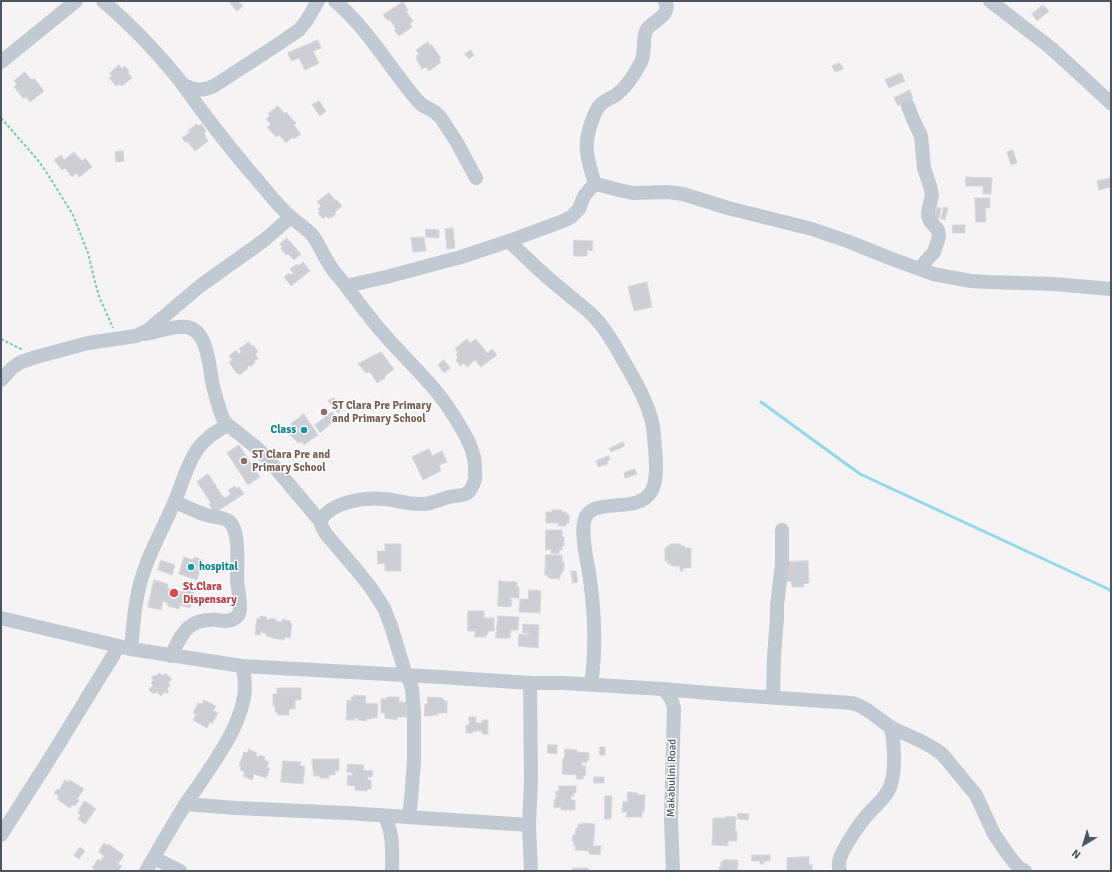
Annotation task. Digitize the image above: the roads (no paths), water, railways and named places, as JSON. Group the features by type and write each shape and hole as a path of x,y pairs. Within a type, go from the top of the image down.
{"street":[{"path":"1,62 76,1"},
{"path":"103,1 138,33 182,84 207,118 266,190 291,217 313,237 330,266 381,331 427,381 451,411 466,436 473,452 475,480 471,490 464,495 447,497 428,504 406,503 380,498 348,502 337,506 328,512 320,521"},
{"path":"182,84 199,90 214,86 299,30 307,20 318,1"},
{"path":"335,1 350,15 372,40 416,100 441,118 456,141 476,178"},
{"path":"595,186 586,152 587,132 598,107 622,90 642,62 644,55 645,35 648,28 665,12 667,5 665,1"},
{"path":"990,1 1051,48 1111,103"},
{"path":"908,106 921,136 924,168 932,196 928,216 930,221 938,230 939,236 934,252 920,268"},
{"path":"346,286 461,257 563,221 571,217 579,209 584,196 591,188 600,184 633,193 668,192 683,194 728,208 812,229 841,238 933,274 971,281 1073,285 1111,289"},
{"path":"142,334 200,286 263,241 291,217"},
{"path":"509,241 553,282 586,309 607,332 629,369 646,403 654,434 656,471 650,493 644,500 636,503 590,510 586,515 584,523 585,550 590,579 595,635 594,666 591,685"},
{"path":"1,380 12,368 21,362 88,343 136,336 174,327 186,326 196,331 207,351 212,384 222,416 228,425 267,458 320,521 326,534 371,588 384,608 412,689 414,712 414,761 412,799 409,817"},
{"path":"1,835 52,755 125,648 142,576 175,502 188,468 196,452 207,438 216,431 228,425"},
{"path":"171,656 179,640 190,626 199,621 230,620 239,614 240,608 236,542 235,532 232,525 229,521 206,515 175,502"},
{"path":"773,698 773,670 777,605 782,564 782,530"},
{"path":"1,618 125,648 242,666 530,683 564,683 663,689 852,703 865,708 891,727 931,746 949,762 979,800 994,834 1009,856 1019,868 1025,871"},
{"path":"146,871 185,804 228,739 240,712 244,695 245,687 242,666"},
{"path":"530,683 532,780 529,825 531,871"},
{"name":"Makabulini Road","path":"663,689 673,701 674,708 672,812 673,871"},
{"path":"840,871 838,864 840,857 868,814 887,794 891,784 894,741 891,727"},
{"path":"185,804 529,825"},
{"path":"384,816 390,830 392,871"},
{"path":"154,858 180,871"}],"waterway":[{"path":"761,402 860,474 1111,591"}],"place":[{"name":"ST Clara Pre Primary and Primary School","path":"324,412"},
{"name":"Class","path":"304,430"},
{"name":"ST Clara Pre and Primary School","path":"244,461"},
{"name":"hospital","path":"191,567"},
{"name":"St.Clara Dispensary","path":"174,593"}]}
